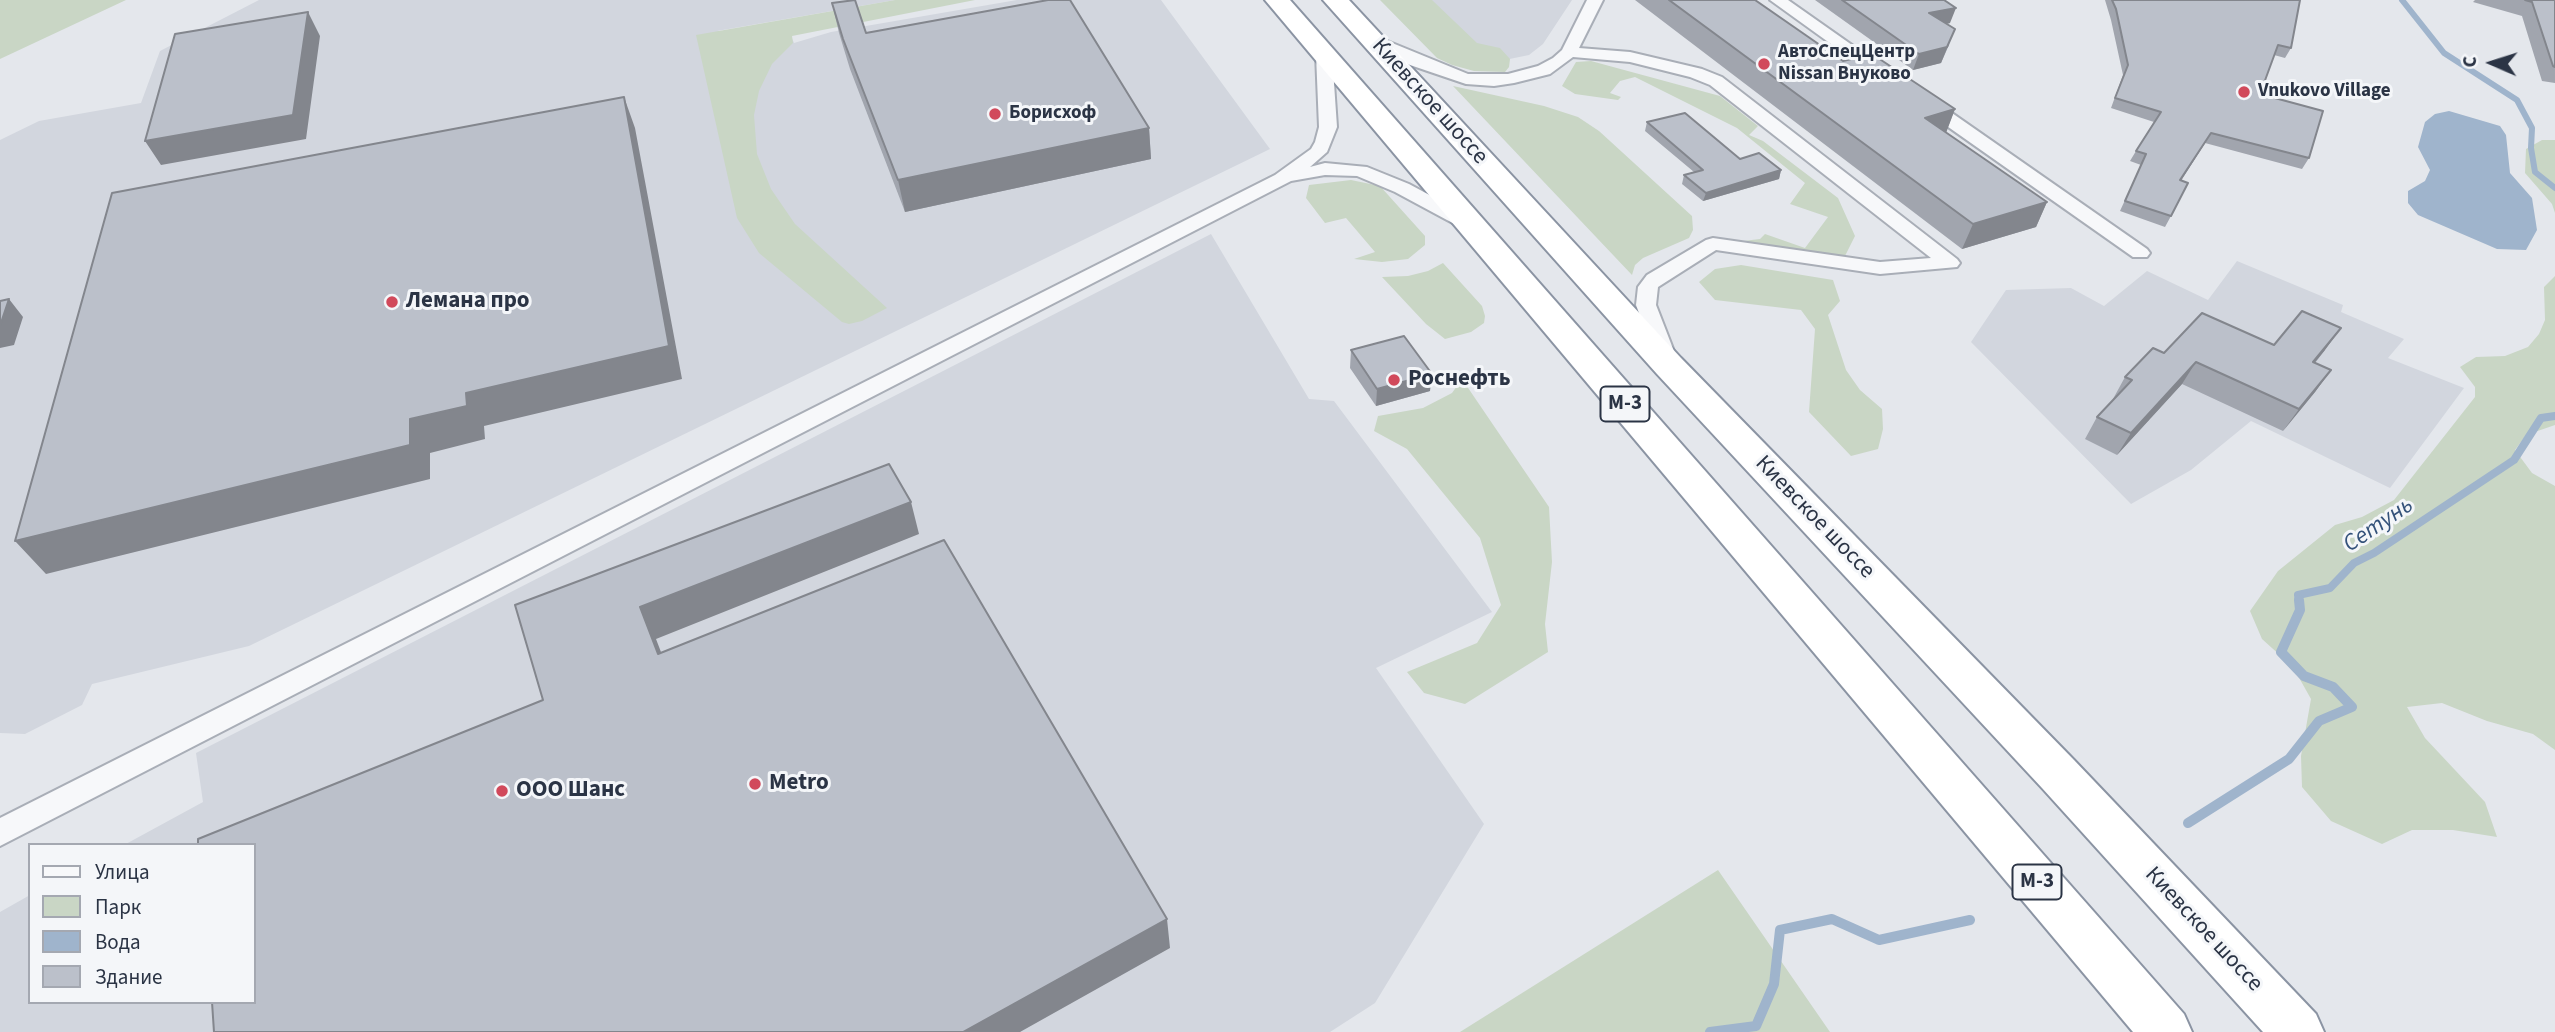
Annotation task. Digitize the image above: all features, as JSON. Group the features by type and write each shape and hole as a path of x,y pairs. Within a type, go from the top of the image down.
{"highway":[{"name":"Киевское шоссе","path":"1277,0 2166,1032"},
{"name":"Киевское шоссе","path":"1335,0 1669,366 2058,774 2298,1032"}],"street":[{"path":"1374,42 1416,61 1475,81 1508,79 1544,70 1569,52 1595,0"},
{"path":"1778,0 2140,253"},
{"path":"1569,52 1630,57 1696,73 1716,81 1950,262 1880,268 1713,244 1654,279 1648,287 1646,304 1657,340 1669,366"},
{"path":"0,833 1282,179 1318,152 1324,142 1328,127 1324,54"},
{"path":"1282,179 1325,169 1360,172 1402,188 1472,226"}],"shaded area":[{"path":"259,0 895,0 717,31 791,36 794,43 831,32 1017,0 1161,0 1270,149 249,646 92,684 82,705 25,734 0,733 0,140 39,121 141,103 160,51"},
{"path":"1429,0 1572,0 1543,44 1529,55 1495,62"},
{"path":"1211,234 1309,399 1334,401 1492,612 1376,668 1484,824 1375,1003 1330,1032 0,1032 0,912 28,896 28,1004 256,1004 256,843 128,843 203,802 196,753"},
{"path":"2237,261 2343,305 2341,312 2404,339 2388,358 2464,388 2390,488 2251,421 2191,470 2131,504 1971,342 2006,290 2071,288 2104,306 2147,271 2208,300"}],"green space":[{"path":"0,0 126,0 0,59"},
{"path":"895,0 975,0 792,36 793,43 772,64 759,91 754,115 757,154 771,189 795,224 887,308 862,321 849,324 842,322 759,253 737,218 696,35"},
{"path":"1380,0 1432,0 1477,43 1500,48 1510,59 1509,67 1505,72 1474,71 1437,58"},
{"path":"1591,61 1720,96 1758,126 1749,135 1763,141 1838,198 1855,236 1841,264 1747,246 1743,241 1760,239 1765,234 1805,248 1828,217 1790,204 1805,183 1737,128 1635,77 1620,81 1610,93 1621,97 1618,100 1575,94 1562,86 1576,62"},
{"path":"1453,86 1544,106 1578,117 1599,131 1692,216 1693,230 1689,238 1643,258 1635,265 1632,275"},
{"path":"2542,140 2555,140 2555,213 2552,204 2525,173 2526,149"},
{"path":"1351,180 1380,186 1425,236 1425,245 1408,259 1382,262 1354,259 1375,252 1346,218 1325,223 1306,198 1309,185"},
{"path":"1443,263 1482,306 1485,316 1484,323 1471,332 1445,339 1426,324 1382,277 1408,276 1428,271"},
{"path":"1741,265 1833,280 1840,301 1828,315 1846,370 1860,390 1882,409 1883,429 1878,449 1851,456 1809,412 1815,329 1801,310 1715,300 1699,282 1715,269"},
{"path":"2555,276 2555,425 2526,435 2515,450 2532,473 2555,486 2555,750 2533,734 2487,721 2442,703 2407,707 2425,738 2485,802 2497,837 2453,830 2412,830 2382,844 2331,821 2302,787 2301,756 2311,699 2293,667 2262,639 2250,611 2278,571 2335,525 2362,517 2394,500 2475,397 2475,387 2460,367 2476,357 2505,356 2528,347 2539,334 2545,320 2544,287"},
{"path":"1462,379 1549,507 1552,562 1545,624 1548,652 1465,704 1424,693 1407,672 1477,643 1501,605 1480,538 1407,449 1374,431 1378,416 1423,408 1452,393"},
{"path":"1718,870 1830,1032 1460,1032"}],"water":[{"path":"2449,111 2500,126 2506,135 2510,173 2532,198 2537,230 2526,250 2497,249 2418,215 2408,203 2408,191 2425,181 2430,170 2418,147 2425,122 2435,114"}],"building":[{"name":"Борисхоф","path":"855,0 866,33 1048,0 1070,0 1149,128 898,180 843,39 832,3"},
{"path":"1669,0 1755,0 1843,61 1872,54 1955,109 1925,118 2047,202 1973,224"},
{"path":"1842,0 1944,0 1956,8 1929,13 1955,29 1947,47 1919,54"},
{"path":"2112,0 2300,0 2291,48 2278,45 2260,94 2323,111 2309,158 2211,133 2180,180 2188,183 2171,216 2125,201 2146,154 2136,151 2161,112 2115,98 2128,65"},
{"path":"2525,0 2555,0 2555,67 2532,2"},
{"path":"308,12 293,115 145,141 175,34"},
{"name":"Лемана про","path":"624,97 669,346 466,393 467,406 410,419 410,445 15,541 112,193"},
{"path":"1685,113 1740,159 1759,153 1781,170 1706,193 1684,175 1703,170 1647,122"},
{"path":"9,299 0,326 0,301"},
{"path":"2302,311 2341,328 2313,362 2331,370 2299,409 2196,362 2131,433 2097,417 2132,380 2125,377 2153,348 2164,353 2202,313 2274,345"},
{"path":"1404,336 1432,374 1377,389 1351,350"},
{"name":"Metro","path":"889,464 911,502 640,607 658,654 944,540 1167,919 963,1032 214,1032 212,1004 256,1004 256,843 198,843 198,839 543,700 515,605"}],"waterway":[{"name":"Сетунь","path":"2402,0 2444,53 2517,100 2532,128 2531,148 2535,172 2555,188"},
{"name":"Сетунь","path":"2299,602 2298,595 2330,588 2354,563 2374,553 2514,460 2541,418 2555,416"},
{"name":"Сетунь","path":"2188,823 2289,759 2319,721 2352,707 2333,687 2304,676 2281,652 2300,610 2299,600"},
{"name":"Сетунь","path":"1710,1032 1756,1026 1774,984 1780,930 1832,919 1879,940 1970,920"}],"place":[{"name":"АвтоСпецЦентр Nissan Внуково","path":"1764,64"},
{"name":"Vnukovo Village","path":"2244,92"},
{"name":"Борисхоф","path":"995,114"},
{"name":"Лемана про","path":"392,302"},
{"name":"Роснефть","path":"1394,380"},
{"name":"Metro","path":"755,784"},
{"name":"ООО Шанс","path":"502,791"}]}
